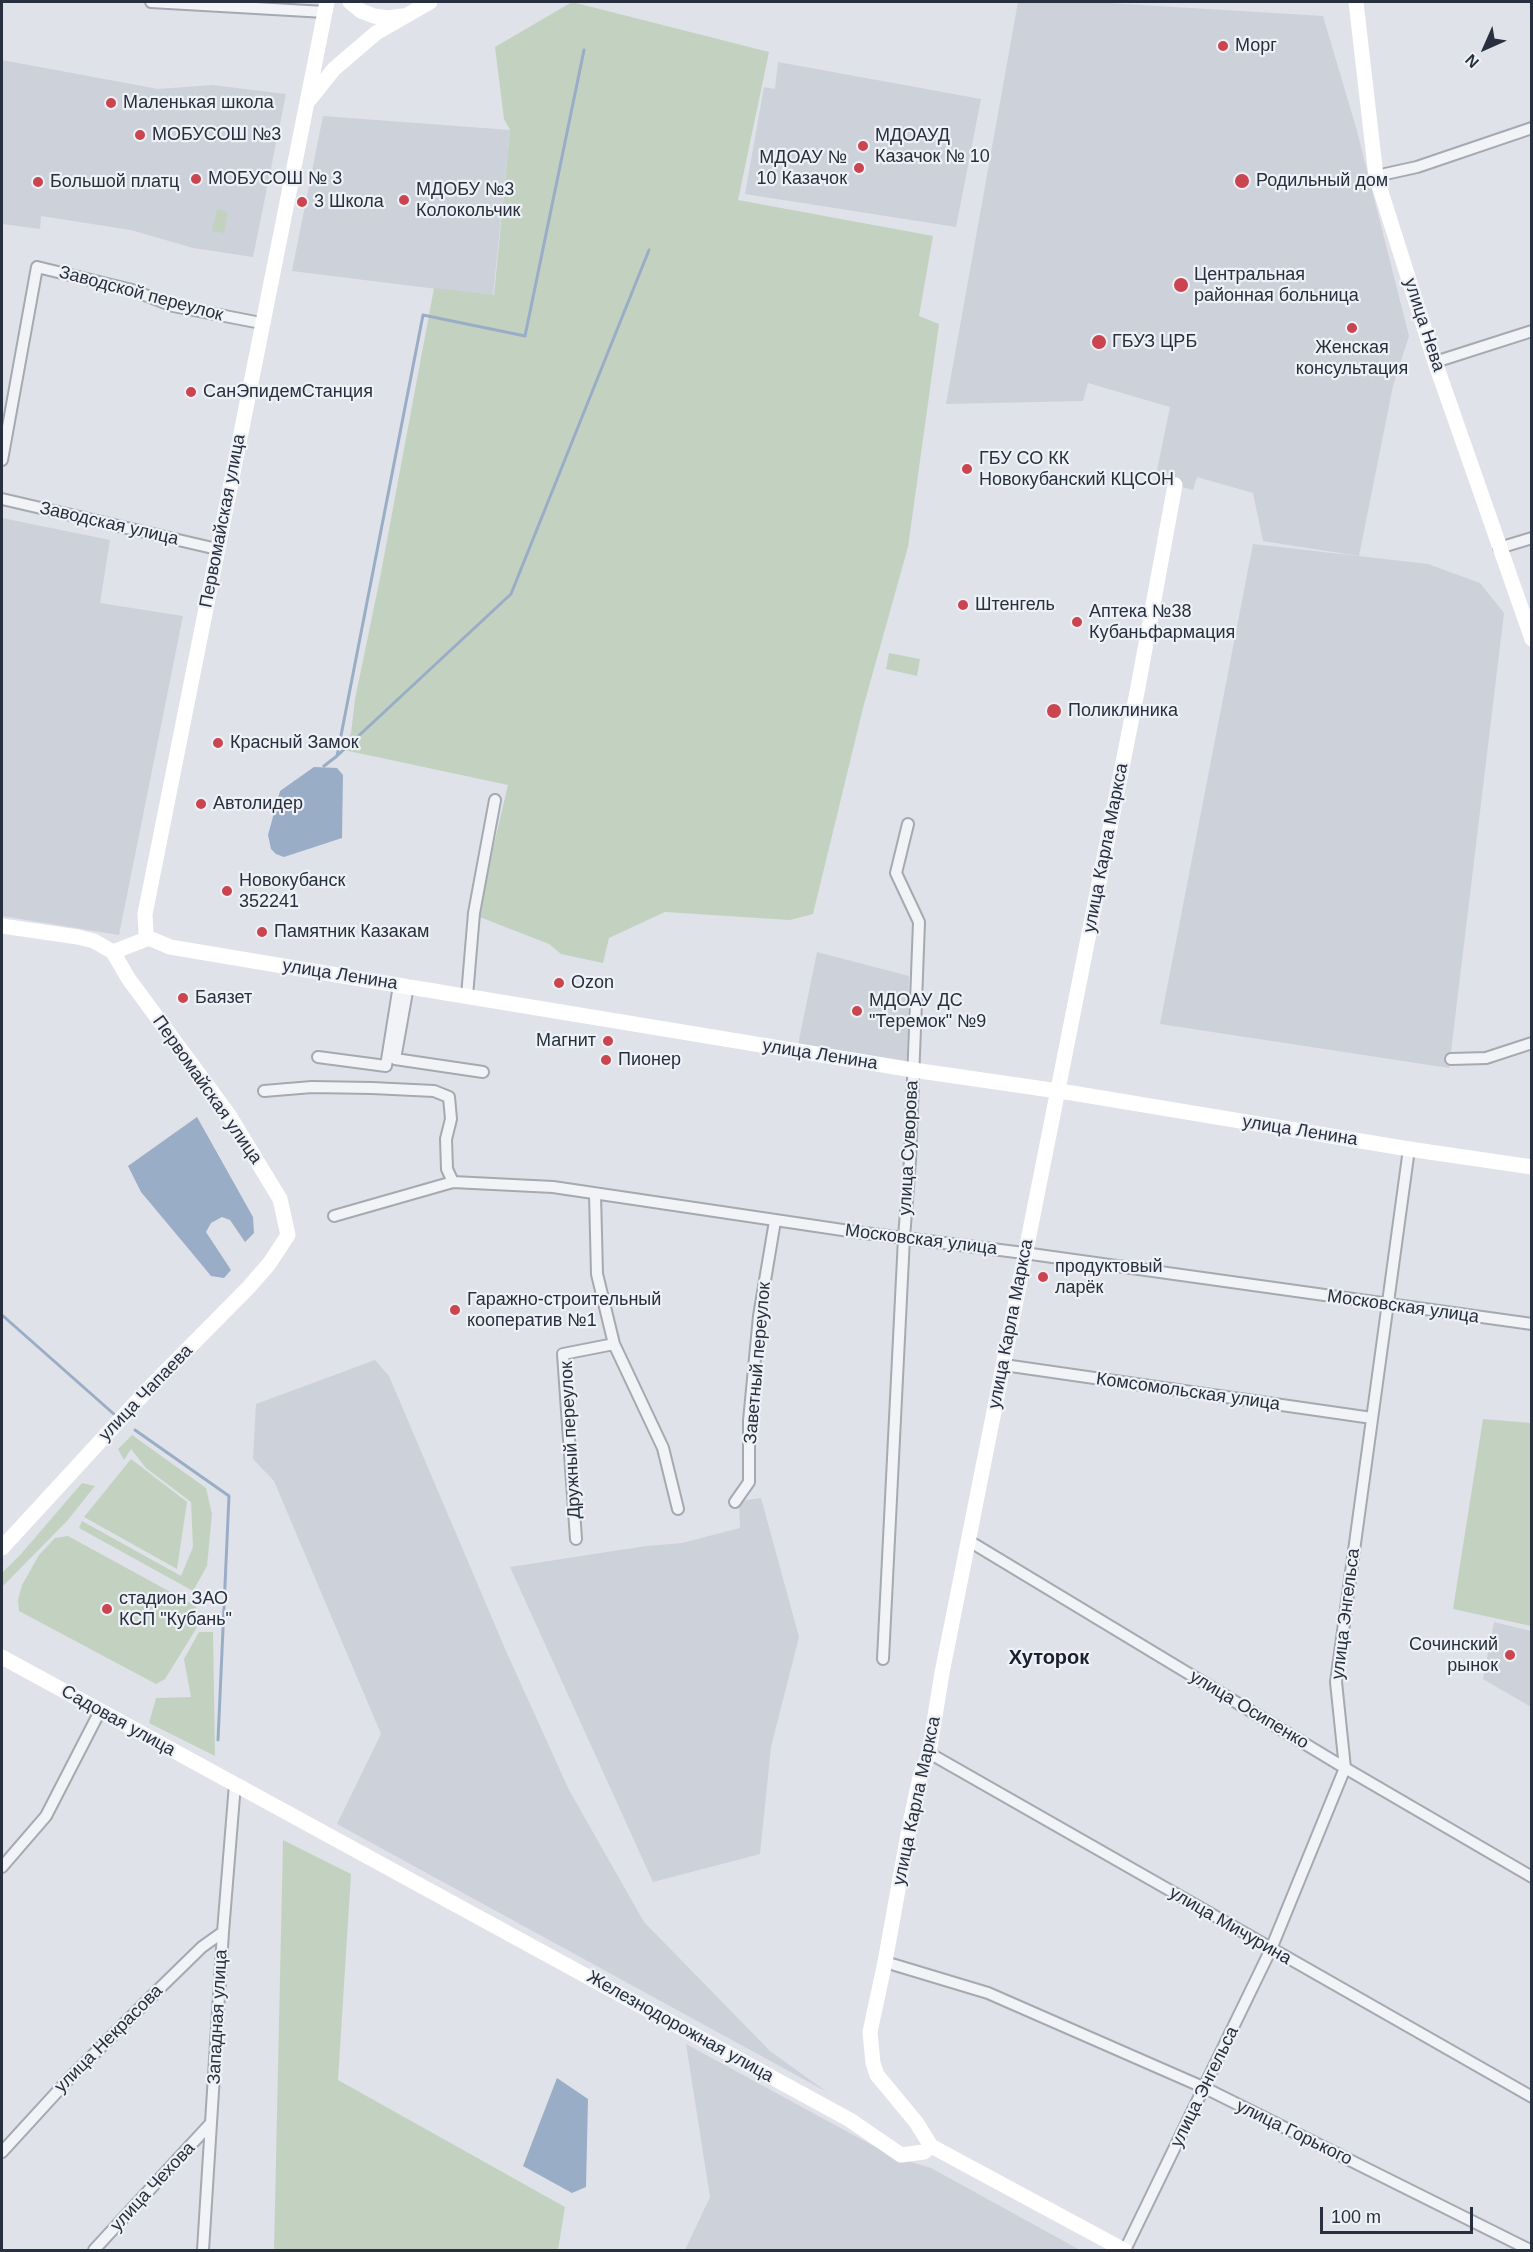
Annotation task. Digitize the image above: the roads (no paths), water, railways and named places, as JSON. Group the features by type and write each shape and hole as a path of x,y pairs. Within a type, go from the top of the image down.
{"main road":[{"path":"350,2 361,11 388,18 430,2"},
{"name":"улица Нева","path":"1356,2 1376,176 1435,362 1532,639"},
{"name":"Первомайская улица","path":"307,105 317,88 334,69 376,33 418,6"},
{"name":"Первомайская улица","path":"149,938 146,933 145,914 261,323 326,7"},
{"name":"улица Карла Маркса","path":"931,2146 916,2122 878,2075 873,2063 870,2032 910,1823 920,1777 929,1753 942,1673 1135,698 1174,485"},
{"path":"2,926 94,941 113,952 149,938"},
{"name":"улица Ленина","path":"149,938 170,947 913,1070 1532,1167"},
{"name":"Первомайская улица","path":"113,952 128,978 229,1115 280,1199 288,1235"},
{"name":"улица Чапаева","path":"2,1548 151,1386 248,1288 269,1264 288,1235"},
{"name":"Садовая улица","path":"2,1657 235,1784"},
{"name":"Железнодорожная улица","path":"235,1784 850,2120 901,2155 924,2152 931,2146"},
{"path":"931,2146 1125,2250"}],"street":[{"path":"152,2 326,7"},
{"path":"1376,176 1417,167 1532,128"},
{"name":"Заводской переулок","path":"2,460 38,267 132,290 173,306 261,323"},
{"path":"1435,362 1532,331"},
{"name":"Заводская улица","path":"2,499 217,549"},
{"path":"1499,548 1532,538"},
{"path":"467,996 474,913 495,801"},
{"name":"улица Суворова","path":"883,1659 913,1070 918,922 896,873 908,824"},
{"path":"318,1057 386,1066 403,985"},
{"path":"403,985 395,1059 483,1072"},
{"path":"1450,1059 1486,1058 1532,1043"},
{"path":"264,1091 312,1087 372,1088 434,1091 449,1097 451,1119 446,1139 447,1169 453,1182"},
{"name":"улица Энгельса","path":"1125,2250 1271,1949 1346,1768 1336,1682 1409,1149"},
{"name":"Московская улица","path":"334,1216 453,1182 551,1187 775,1221 1024,1253 1532,1324"},
{"path":"595,1194 597,1274 614,1344 663,1448 678,1509"},
{"name":"Заветный переулок","path":"735,1502 749,1482 749,1421 759,1316 775,1221"},
{"name":"Дружный переулок","path":"576,1539 563,1354 614,1344"},
{"name":"Комсомольская улица","path":"1004,1365 1372,1418"},
{"name":"улица Осипенко","path":"969,1541 1532,1877"},
{"path":"2,1867 46,1816 100,1711"},
{"name":"улица Мичурина","path":"929,1753 1532,2097"},
{"name":"Западная улица","path":"203,2250 223,1932 235,1784"},
{"name":"улица Некрасова","path":"2,2152 67,2081 146,2002 202,1947 223,1932"},
{"name":"улица Горького","path":"885,1962 988,1993 1205,2088 1530,2250"},
{"name":"улица Чехова","path":"94,2250 211,2123"}],"water":[{"path":"314,767 337,768 343,775 342,838 284,857 276,854 271,849 268,835 280,791"},
{"path":"197,1117 253,1217 254,1233 245,1242 230,1220 222,1217 211,1223 206,1232 231,1270 224,1278 211,1276 141,1192 128,1166"},
{"path":"557,2078 588,2099 586,2187 572,2193 523,2166"}],"waterway":[{"path":"324,766 337,756 423,315 525,336 584,50"},
{"path":"338,755 511,594 649,250"},
{"path":"2,1315 115,1415"},
{"path":"135,1430 229,1496 218,1740"}],"place":[{"name":"Морг","path":"1223,46"},
{"name":"Маленькая школа","path":"111,103"},
{"name":"МОБУСОШ №3","path":"140,135"},
{"name":"МДОАУД Казачок № 10","path":"863,146"},
{"name":"МДОАУ № 10 Казачок","path":"859,168"},
{"name":"МОБУСОШ № 3","path":"196,179"},
{"name":"Родильный дом","path":"1242,181"},
{"name":"Большой платц","path":"38,182"},
{"name":"МДОБУ №3 Колокольчик","path":"404,200"},
{"name":"3 Школа","path":"302,202"},
{"name":"Центральная районная больница","path":"1181,285"},
{"name":"Женская консультация","path":"1352,328"},
{"name":"ГБУЗ ЦРБ","path":"1099,342"},
{"name":"СанЭпидемСтанция","path":"191,392"},
{"name":"ГБУ СО КК Новокубанский КЦСОН","path":"967,469"},
{"name":"Штенгель","path":"963,605"},
{"name":"Аптека №38 Кубаньфармация","path":"1077,622"},
{"name":"Поликлиника","path":"1054,711"},
{"name":"Красный Замок","path":"218,743"},
{"name":"Автолидер","path":"201,804"},
{"name":"Новокубанск 352241","path":"227,891"},
{"name":"Памятник Казакам","path":"262,932"},
{"name":"Ozon","path":"559,983"},
{"name":"Баязет","path":"183,998"},
{"name":"МДОАУ ДС \"Теремок\" №9","path":"857,1011"},
{"name":"Магнит","path":"608,1041"},
{"name":"Пионер","path":"606,1060"},
{"name":"продуктовый ларёк","path":"1043,1277"},
{"name":"Гаражно-строительный кооператив №1","path":"455,1310"},
{"name":"стадион ЗАО КСП \"Кубань\"","path":"107,1609"},
{"name":"Сочинский рынок","path":"1510,1655"}],"district":[{"name":"Хуторок","path":"1049,1658"}]}
